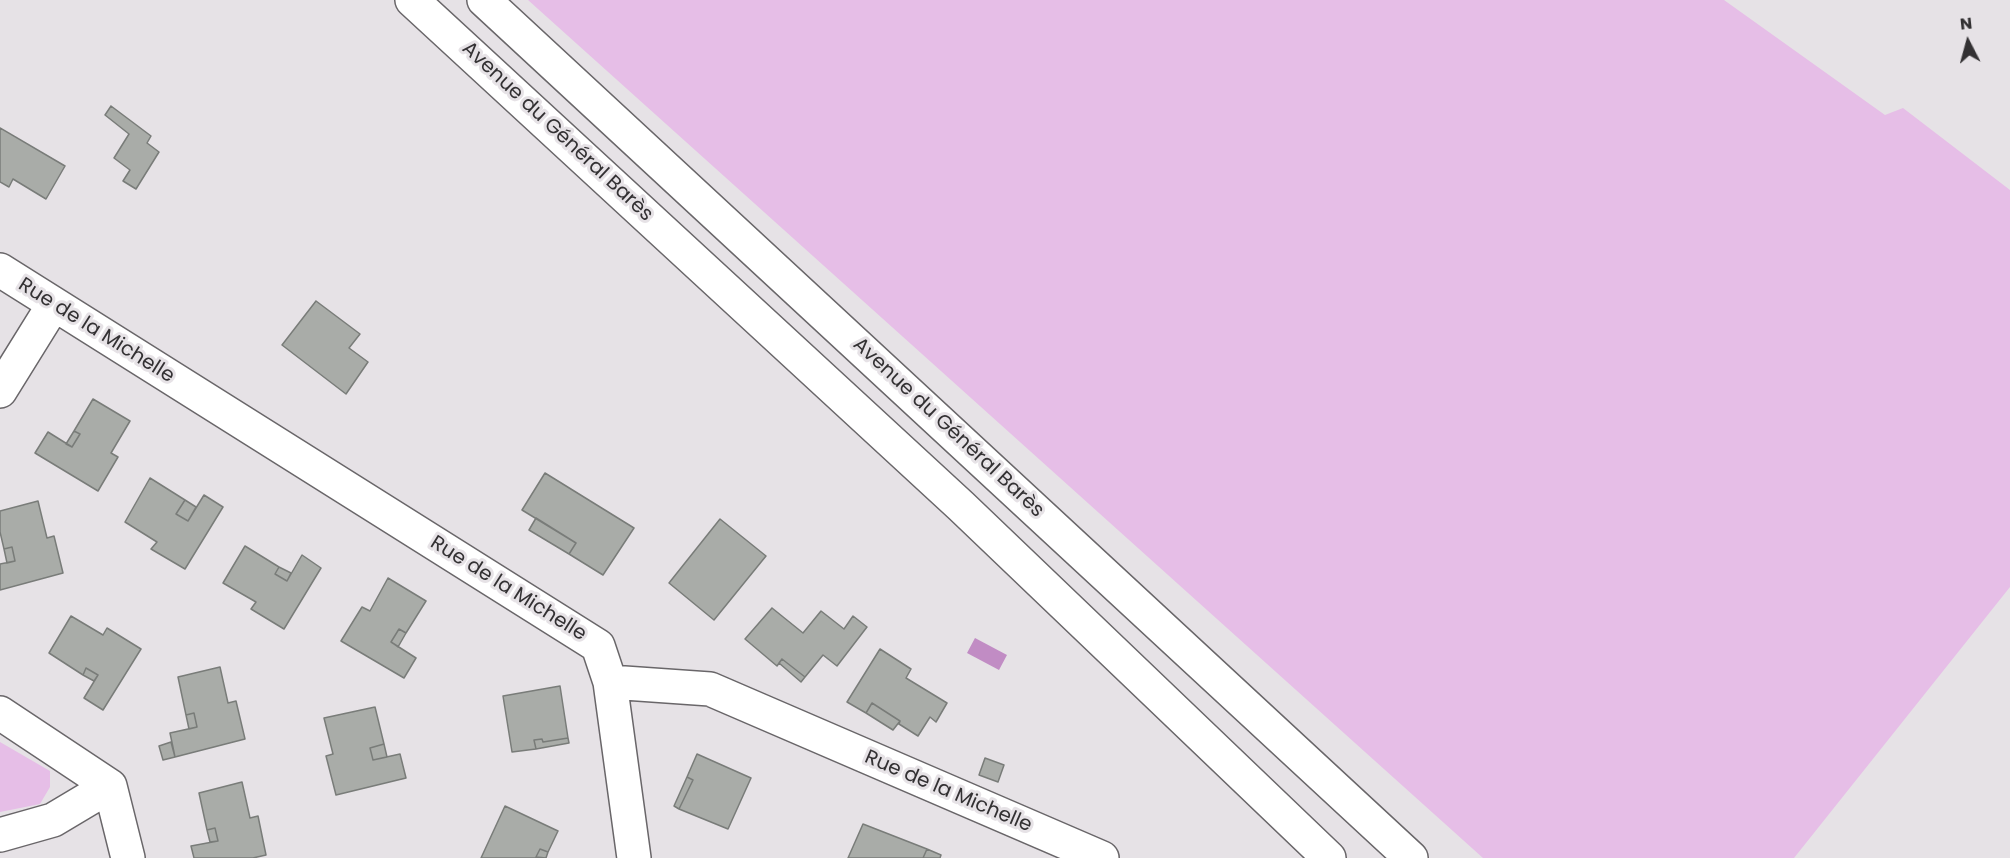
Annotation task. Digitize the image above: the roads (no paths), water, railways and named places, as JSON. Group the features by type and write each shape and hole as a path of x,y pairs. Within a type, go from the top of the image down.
{"main road":[{"name":"Avenue du Général Barès","path":"412,0 961,506 1329,858"},
{"name":"Avenue du Général Barès","path":"484,0 1411,858"},
{"name":"Rue de la Michelle","path":"0,270 598,646 610,682 710,689 1102,858"},
{"path":"0,391 54,304"},
{"path":"610,682 634,858"},
{"path":"0,713 110,786 128,858"},
{"path":"0,836 53,820 110,786"}]}
